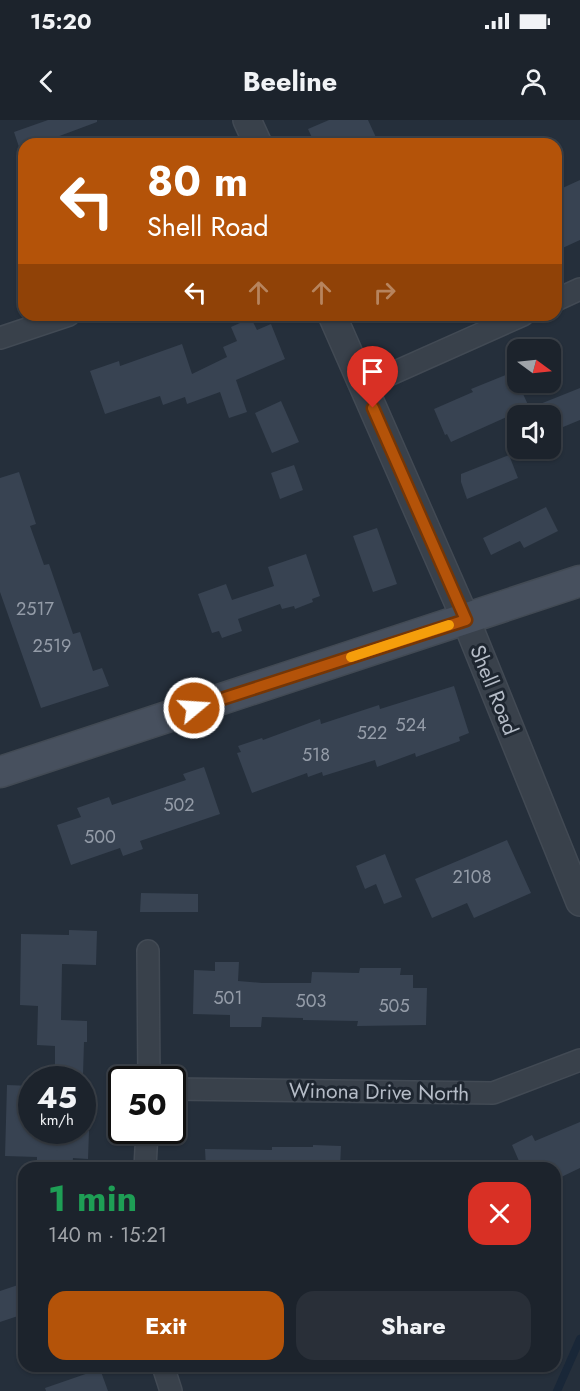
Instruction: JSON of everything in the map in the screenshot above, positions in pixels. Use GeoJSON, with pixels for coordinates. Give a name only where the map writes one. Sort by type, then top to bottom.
{"type":"FeatureCollection","features":[{"type":"Feature","properties":{"kind":"main road"},"geometry":{"type":"LineString","coordinates":[[0,772],[580,581]]}},
{"type":"Feature","properties":{"kind":"street"},"geometry":{"type":"LineString","coordinates":[[248,120],[256,138]]}},
{"type":"Feature","properties":{"kind":"street"},"geometry":{"type":"LineString","coordinates":[[562,297],[580,289]]}},
{"type":"Feature","properties":{"kind":"street"},"geometry":{"type":"LineString","coordinates":[[0,338],[51,321]]}},
{"type":"Feature","properties":{"kind":"street","name":"Shell Road"},"geometry":{"type":"LineString","coordinates":[[335,321],[466,620],[580,902]]}},
{"type":"Feature","properties":{"kind":"street"},"geometry":{"type":"LineString","coordinates":[[364,387],[510,321]]}},
{"type":"Feature","properties":{"kind":"street"},"geometry":{"type":"LineString","coordinates":[[148,951],[149,1066]]}},
{"type":"Feature","properties":{"kind":"street","name":"Winona Drive North"},"geometry":{"type":"LineString","coordinates":[[186,1089],[493,1093],[580,1060]]}},
{"type":"Feature","properties":{"kind":"street"},"geometry":{"type":"LineString","coordinates":[[146,1162],[147,1144]]}},
{"type":"Feature","properties":{"kind":"street"},"geometry":{"type":"LineString","coordinates":[[165,1372],[171,1391]]}},
{"type":"Feature","properties":{"kind":"building"},"geometry":{"type":"Polygon","coordinates":[[[48,120],[97,120],[97,122],[54,138],[18,138],[18,144],[14,132],[48,120]]]}},
{"type":"Feature","properties":{"kind":"building"},"geometry":{"type":"Polygon","coordinates":[[[329,120],[368,120],[376,138],[312,138],[308,129],[329,120]]]}},
{"type":"Feature","properties":{"kind":"building"},"geometry":{"type":"Polygon","coordinates":[[[580,180],[580,240],[562,248],[562,188],[580,180]]]}},
{"type":"Feature","properties":{"kind":"building"},"geometry":{"type":"Polygon","coordinates":[[[244,321],[252,321],[257,330],[271,324],[285,359],[236,380],[247,412],[229,418],[220,392],[187,404],[185,397],[163,405],[160,396],[105,414],[90,371],[119,361],[120,366],[182,344],[192,374],[227,357],[223,347],[237,341],[231,327],[244,321]]]}},
{"type":"Feature","properties":{"kind":"building"},"geometry":{"type":"Polygon","coordinates":[[[507,374],[507,393],[523,393],[528,405],[507,405],[507,417],[451,442],[447,434],[445,435],[434,409],[473,392],[471,389],[507,374]]]}},
{"type":"Feature","properties":{"kind":"building"},"geometry":{"type":"Polygon","coordinates":[[[580,388],[580,420],[561,428],[561,405],[540,404],[580,388]]]}},
{"type":"Feature","properties":{"kind":"building"},"geometry":{"type":"Polygon","coordinates":[[[281,401],[299,442],[272,453],[255,413],[281,401]]]}},
{"type":"Feature","properties":{"kind":"building"},"geometry":{"type":"Polygon","coordinates":[[[507,456],[518,478],[467,499],[461,482],[461,474],[507,456]]]}},
{"type":"Feature","properties":{"kind":"building"},"geometry":{"type":"Polygon","coordinates":[[[294,465],[303,490],[280,499],[271,473],[294,465]]]}},
{"type":"Feature","properties":{"kind":"building"},"geometry":{"type":"Polygon","coordinates":[[[19,472],[36,524],[30,526],[44,565],[49,564],[73,634],[80,632],[93,671],[102,668],[109,686],[41,708],[0,592],[0,478],[19,472]]]}},
{"type":"Feature","properties":{"kind":"building"},"geometry":{"type":"Polygon","coordinates":[[[546,507],[558,531],[524,548],[520,541],[491,555],[483,538],[546,507]]]}},
{"type":"Feature","properties":{"kind":"building"},"geometry":{"type":"Polygon","coordinates":[[[377,528],[397,584],[373,592],[353,536],[377,528]]]}},
{"type":"Feature","properties":{"kind":"building"},"geometry":{"type":"Polygon","coordinates":[[[306,554],[320,596],[312,599],[313,602],[295,609],[294,606],[282,609],[280,604],[238,619],[242,631],[222,638],[219,631],[212,633],[198,594],[226,584],[232,600],[274,586],[268,567],[306,554]]]}},
{"type":"Feature","properties":{"kind":"building"},"geometry":{"type":"Polygon","coordinates":[[[454,686],[469,733],[459,737],[460,741],[416,757],[415,753],[377,767],[375,760],[323,776],[322,772],[308,777],[307,773],[252,793],[237,753],[241,752],[238,746],[262,738],[263,740],[320,719],[321,724],[379,705],[380,709],[454,686]]]}},
{"type":"Feature","properties":{"kind":"building"},"geometry":{"type":"Polygon","coordinates":[[[204,767],[220,814],[140,841],[143,849],[123,856],[120,848],[71,865],[57,825],[81,817],[77,808],[109,797],[112,805],[186,780],[183,774],[204,767]]]}},
{"type":"Feature","properties":{"kind":"building"},"geometry":{"type":"Polygon","coordinates":[[[507,840],[531,893],[474,918],[467,903],[432,918],[415,879],[507,840]]]}},
{"type":"Feature","properties":{"kind":"building"},"geometry":{"type":"Polygon","coordinates":[[[385,854],[402,897],[384,904],[376,884],[365,889],[356,866],[385,854]]]}},
{"type":"Feature","properties":{"kind":"building"},"geometry":{"type":"Polygon","coordinates":[[[141,893],[198,894],[198,912],[140,912],[141,893]]]}},
{"type":"Feature","properties":{"kind":"building"},"geometry":{"type":"Polygon","coordinates":[[[69,930],[97,931],[96,965],[62,964],[61,1020],[87,1021],[83,1066],[55,1066],[55,1046],[37,1045],[38,1006],[20,1005],[21,934],[69,935],[69,930]]]}},
{"type":"Feature","properties":{"kind":"building"},"geometry":{"type":"Polygon","coordinates":[[[215,962],[239,962],[238,981],[262,983],[311,983],[312,972],[359,973],[360,968],[401,968],[400,975],[413,975],[413,988],[427,988],[426,1025],[357,1026],[358,1021],[262,1017],[261,1027],[230,1027],[230,1015],[193,1014],[194,970],[215,971],[215,962]]]}},
{"type":"Feature","properties":{"kind":"building"},"geometry":{"type":"Polygon","coordinates":[[[7,1085],[18,1085],[18,1144],[89,1144],[88,1159],[73,1158],[73,1162],[37,1162],[37,1157],[5,1156],[7,1085]]]}},
{"type":"Feature","properties":{"kind":"building"},"geometry":{"type":"Polygon","coordinates":[[[580,1122],[580,1168],[561,1177],[561,1162],[519,1162],[512,1145],[532,1135],[535,1141],[580,1122]]]}},
{"type":"Feature","properties":{"kind":"building"},"geometry":{"type":"Polygon","coordinates":[[[313,1145],[341,1146],[340,1162],[206,1162],[205,1149],[272,1150],[272,1147],[313,1147],[313,1145]]]}},
{"type":"Feature","properties":{"kind":"building"},"geometry":{"type":"Polygon","coordinates":[[[18,1285],[18,1316],[0,1322],[0,1291],[18,1285]]]}},
{"type":"Feature","properties":{"kind":"building"},"geometry":{"type":"Polygon","coordinates":[[[91,1372],[101,1372],[108,1391],[46,1391],[45,1388],[91,1372]]]}},
{"type":"Feature","properties":{"kind":"waterway"},"geometry":{"type":"LineString","coordinates":[[557,1391],[580,1339]]}},
{"type":"Feature","properties":{"kind":"slow traffic"},"geometry":{"type":"LineString","coordinates":[[351,657],[449,625]]}},
{"type":"Feature","properties":{"kind":"route"},"geometry":{"type":"LineString","coordinates":[[194,708],[466,620],[373,408]]}}]}
